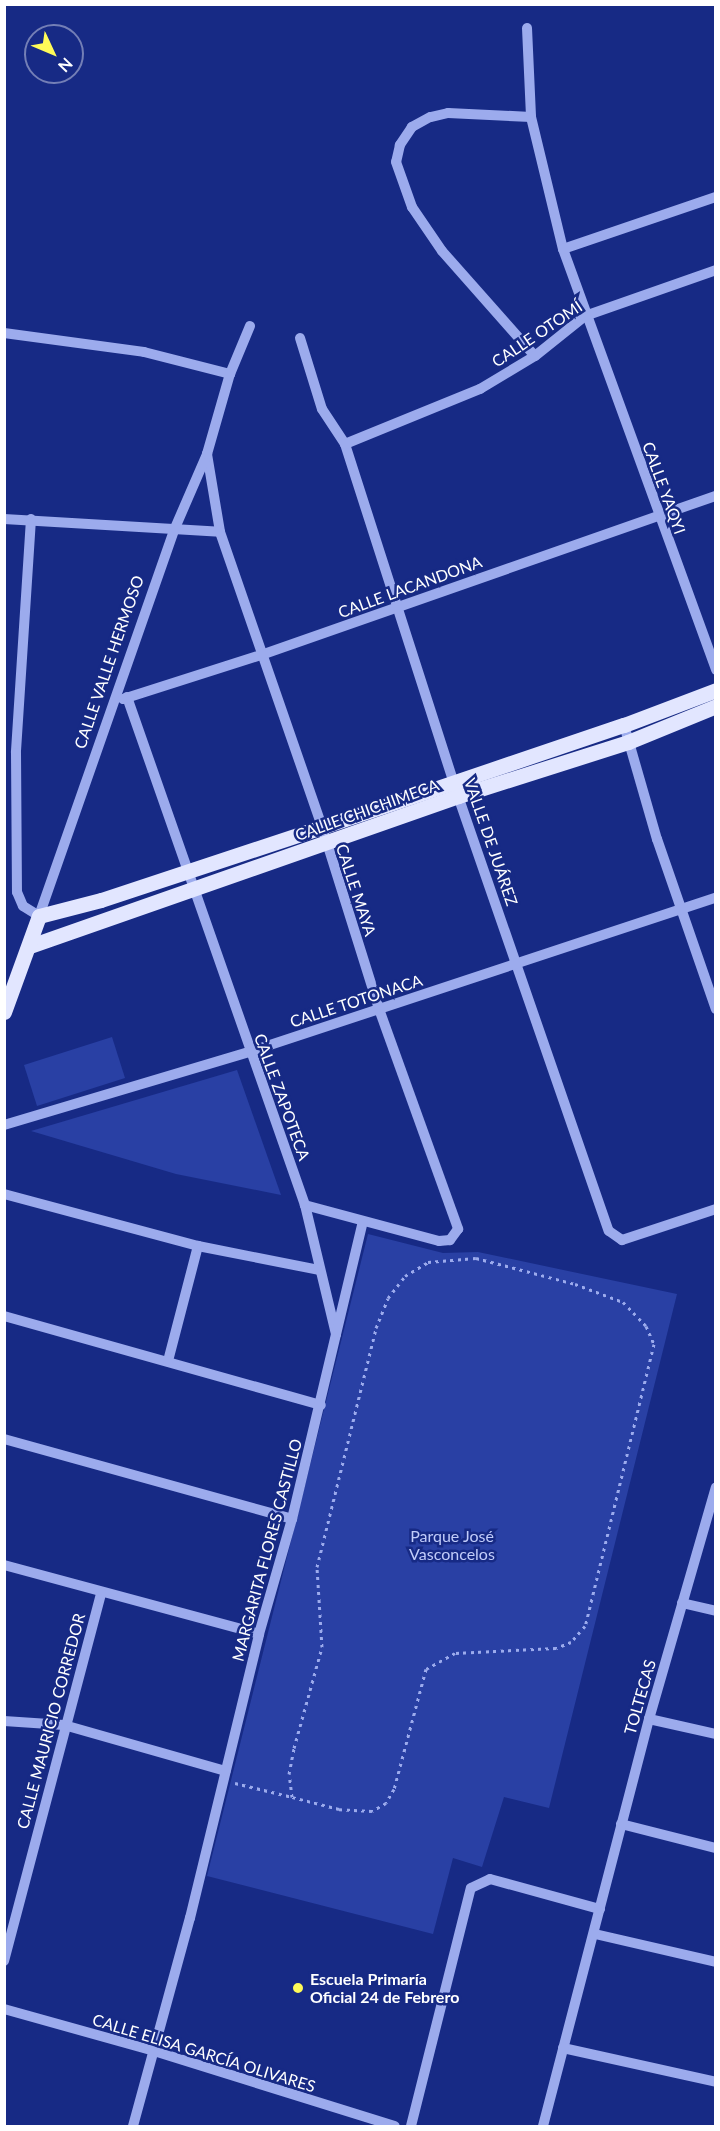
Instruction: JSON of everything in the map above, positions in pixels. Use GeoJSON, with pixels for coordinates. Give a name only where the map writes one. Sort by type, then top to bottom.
{"type":"FeatureCollection","features":[{"type":"Feature","properties":{"kind":"main road","name":"CALLE CHICHIMECA"},"geometry":{"type":"LineString","coordinates":[[30,946],[196,890],[454,781],[624,725],[716,690]]}},
{"type":"Feature","properties":{"kind":"main road","name":"CALLE CHICHIMECA"},"geometry":{"type":"LineString","coordinates":[[39,916],[101,900],[190,869],[324,835],[458,796],[628,742],[716,706]]}},
{"type":"Feature","properties":{"kind":"main road","name":"CALLE VALLE HERMOSO"},"geometry":{"type":"LineString","coordinates":[[4,1012],[30,946],[39,916]]}},
{"type":"Feature","properties":{"kind":"street","name":"CALLE YAQYI"},"geometry":{"type":"LineString","coordinates":[[527,28],[531,117],[563,249],[585,316],[716,670]]}},
{"type":"Feature","properties":{"kind":"street"},"geometry":{"type":"LineString","coordinates":[[531,117],[448,113],[430,117],[412,127],[400,145],[396,162],[412,207],[442,251],[535,356]]}},
{"type":"Feature","properties":{"kind":"street"},"geometry":{"type":"LineString","coordinates":[[563,249],[716,197]]}},
{"type":"Feature","properties":{"kind":"street","name":"CALLE OTOMÍ"},"geometry":{"type":"LineString","coordinates":[[345,444],[480,388],[535,356],[585,316],[716,270]]}},
{"type":"Feature","properties":{"kind":"street","name":"CALLE VALLE HERMOSO"},"geometry":{"type":"LineString","coordinates":[[39,916],[175,528],[207,454],[230,374],[250,326]]}},
{"type":"Feature","properties":{"kind":"street"},"geometry":{"type":"LineString","coordinates":[[4,333],[144,352],[230,374]]}},
{"type":"Feature","properties":{"kind":"street","name":"VALLE DE JUÁREZ"},"geometry":{"type":"LineString","coordinates":[[300,338],[322,409],[345,444],[458,796],[518,963],[604,1221],[611,1235],[622,1240],[716,1209]]}},
{"type":"Feature","properties":{"kind":"street","name":"CALLE MAYA"},"geometry":{"type":"LineString","coordinates":[[207,454],[220,532],[264,654],[379,1009],[458,1229],[450,1240],[440,1241],[363,1221]]}},
{"type":"Feature","properties":{"kind":"street","name":"CALLE LACANDONA"},"geometry":{"type":"LineString","coordinates":[[113,703],[264,654],[658,514],[716,496]]}},
{"type":"Feature","properties":{"kind":"street"},"geometry":{"type":"LineString","coordinates":[[4,519],[220,532]]}},
{"type":"Feature","properties":{"kind":"street"},"geometry":{"type":"LineString","coordinates":[[31,519],[10,753],[17,892],[23,906],[39,916]]}},
{"type":"Feature","properties":{"kind":"street","name":"CALLE ZAPOTECA"},"geometry":{"type":"LineString","coordinates":[[128,697],[190,869],[249,1052],[305,1205],[337,1337]]}},
{"type":"Feature","properties":{"kind":"street"},"geometry":{"type":"LineString","coordinates":[[624,725],[716,1009]]}},
{"type":"Feature","properties":{"kind":"street","name":"CALLE TOTONACA"},"geometry":{"type":"LineString","coordinates":[[4,1125],[249,1052],[716,898]]}},
{"type":"Feature","properties":{"kind":"street"},"geometry":{"type":"LineString","coordinates":[[4,1194],[198,1245],[319,1270]]}},
{"type":"Feature","properties":{"kind":"street"},"geometry":{"type":"LineString","coordinates":[[305,1205],[363,1221]]}},
{"type":"Feature","properties":{"kind":"street","name":"MARGARITA FLORES CASTILLO"},"geometry":{"type":"LineString","coordinates":[[133,2127],[225,1776],[259,1634],[292,1520],[363,1221]]}},
{"type":"Feature","properties":{"kind":"street"},"geometry":{"type":"LineString","coordinates":[[168,1360],[198,1245]]}},
{"type":"Feature","properties":{"kind":"street"},"geometry":{"type":"LineString","coordinates":[[4,1316],[168,1360],[321,1405]]}},
{"type":"Feature","properties":{"kind":"street"},"geometry":{"type":"LineString","coordinates":[[4,1439],[292,1520]]}},
{"type":"Feature","properties":{"kind":"street","name":"TOLTECAS"},"geometry":{"type":"LineString","coordinates":[[543,2127],[649,1719],[715,1492]]}},
{"type":"Feature","properties":{"kind":"street"},"geometry":{"type":"LineString","coordinates":[[4,1565],[259,1634]]}},
{"type":"Feature","properties":{"kind":"street","name":"CALLE MAURICIO CORREDOR"},"geometry":{"type":"LineString","coordinates":[[4,1960],[64,1725],[101,1593]]}},
{"type":"Feature","properties":{"kind":"street"},"geometry":{"type":"LineString","coordinates":[[682,1603],[716,1611]]}},
{"type":"Feature","properties":{"kind":"street"},"geometry":{"type":"LineString","coordinates":[[649,1719],[716,1734]]}},
{"type":"Feature","properties":{"kind":"street"},"geometry":{"type":"LineString","coordinates":[[4,1721],[64,1725],[225,1776]]}},
{"type":"Feature","properties":{"kind":"street"},"geometry":{"type":"LineString","coordinates":[[621,1824],[716,1848]]}},
{"type":"Feature","properties":{"kind":"street"},"geometry":{"type":"LineString","coordinates":[[411,2127],[471,1888],[490,1880],[599,1913]]}},
{"type":"Feature","properties":{"kind":"street"},"geometry":{"type":"LineString","coordinates":[[595,1934],[716,1962]]}},
{"type":"Feature","properties":{"kind":"street","name":"CALLE ELISA GARCÍA OLIVARES"},"geometry":{"type":"LineString","coordinates":[[4,2009],[154,2051],[370,2124],[395,2127]]}},
{"type":"Feature","properties":{"kind":"street"},"geometry":{"type":"LineString","coordinates":[[563,2048],[716,2082]]}},
{"type":"Feature","properties":{"kind":"path"},"geometry":{"type":"LineString","coordinates":[[225,1776],[291,1797],[339,1809],[372,1812],[386,1803],[393,1789],[426,1669],[455,1653],[556,1648],[571,1642],[585,1626],[654,1344],[646,1326],[623,1302],[574,1284],[476,1258],[428,1262],[405,1276],[387,1299],[376,1328],[317,1567],[322,1647],[294,1748],[289,1774],[291,1797]]}},
{"type":"Feature","properties":{"kind":"green space"},"geometry":{"type":"Polygon","coordinates":[[[112,1037],[125,1078],[37,1106],[24,1065],[112,1037]]]}},
{"type":"Feature","properties":{"kind":"green space"},"geometry":{"type":"Polygon","coordinates":[[[237,1070],[281,1195],[176,1174],[31,1131],[237,1070]]]}},
{"type":"Feature","properties":{"kind":"green space","name":"Parque José Vasconcelos"},"geometry":{"type":"Polygon","coordinates":[[[368,1234],[443,1253],[478,1252],[677,1294],[549,1808],[504,1797],[482,1867],[453,1858],[433,1934],[207,1876],[368,1234]]]}},
{"type":"Feature","properties":{"kind":"place","name":"Escuela Primaría Oficial 24 de Febrero"},"geometry":{"type":"Point","coordinates":[298,1988]}}]}
